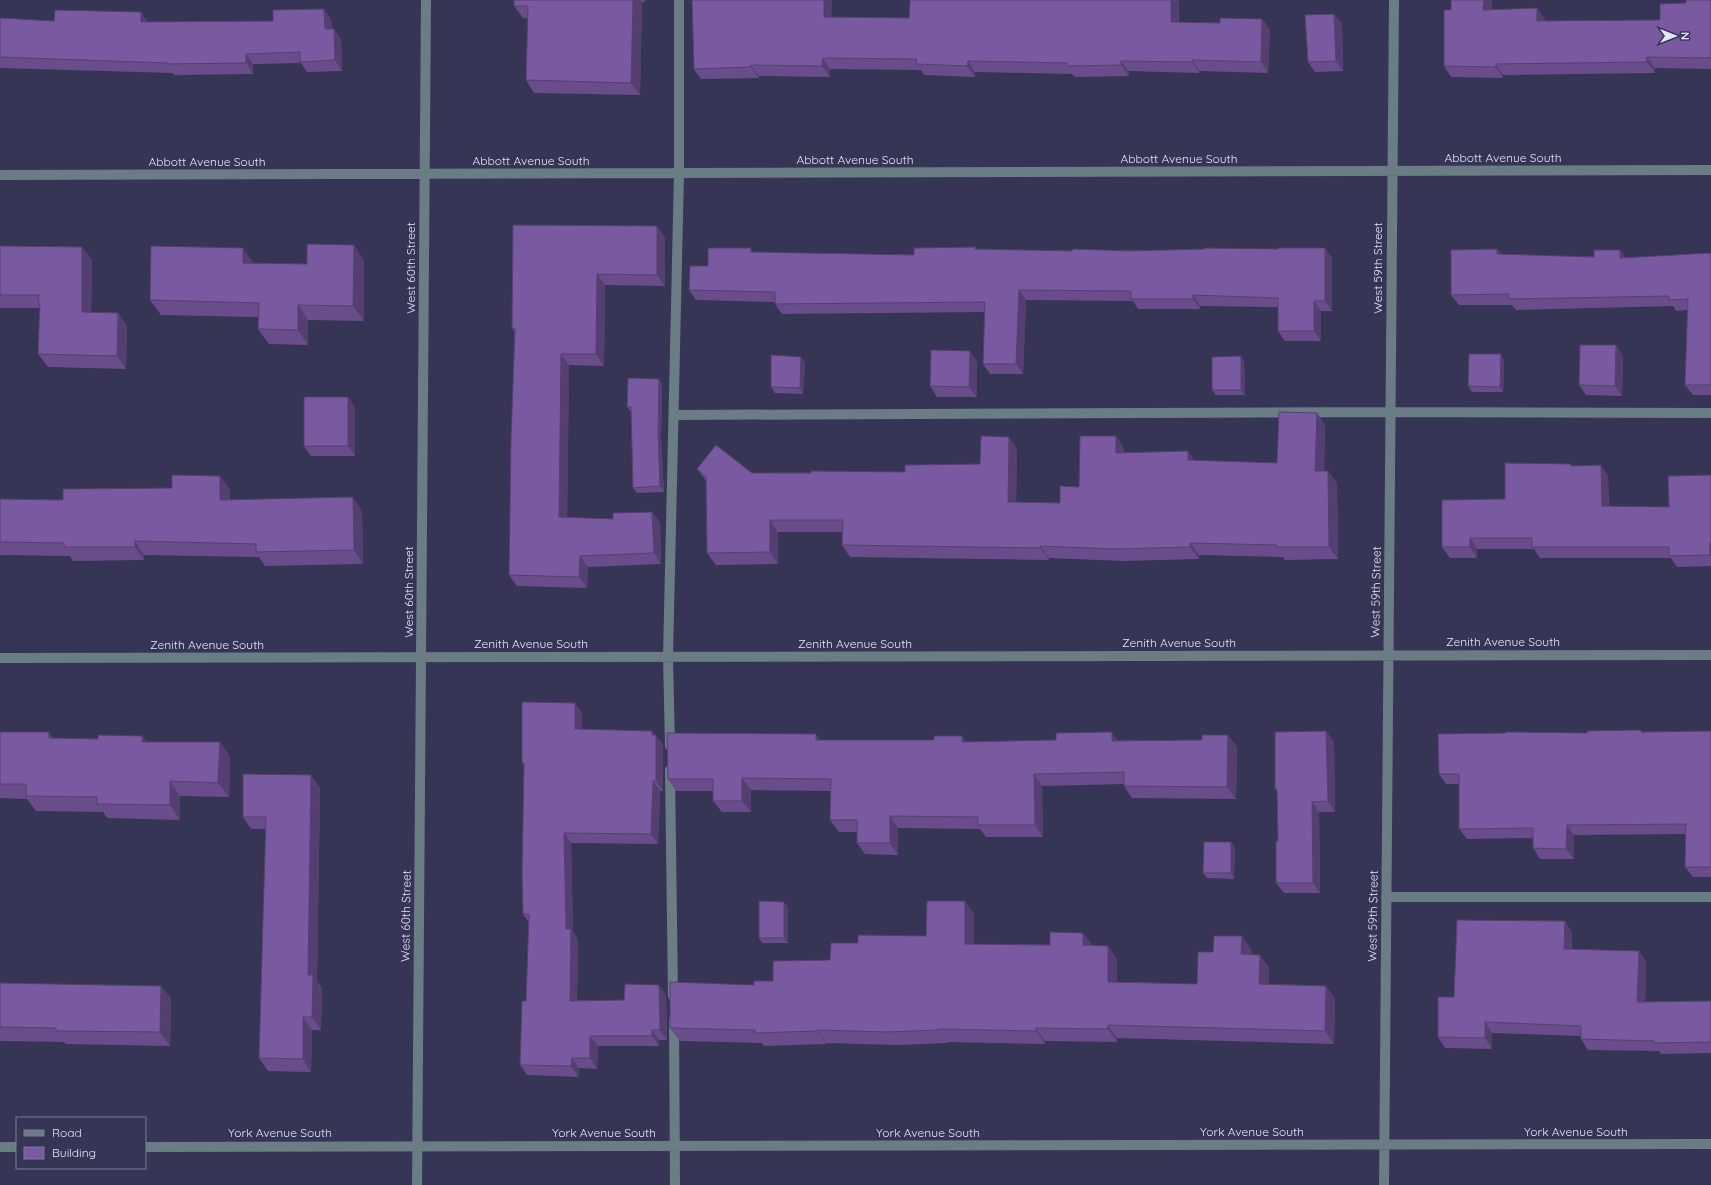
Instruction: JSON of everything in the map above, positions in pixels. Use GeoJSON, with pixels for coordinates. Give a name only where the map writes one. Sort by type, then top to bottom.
{"type":"FeatureCollection","features":[{"type":"Feature","properties":{"kind":"street","name":"West 60th Street"},"geometry":{"type":"LineString","coordinates":[[417,1185],[426,0]]}},
{"type":"Feature","properties":{"kind":"street"},"geometry":{"type":"LineString","coordinates":[[675,1185],[668,657],[679,173],[679,0]]}},
{"type":"Feature","properties":{"kind":"street","name":"West 59th Street"},"geometry":{"type":"LineString","coordinates":[[1384,1185],[1394,0]]}},
{"type":"Feature","properties":{"kind":"street","name":"Abbott Avenue South"},"geometry":{"type":"LineString","coordinates":[[0,175],[1711,170]]}},
{"type":"Feature","properties":{"kind":"street"},"geometry":{"type":"LineString","coordinates":[[674,415],[1390,412],[1711,413]]}},
{"type":"Feature","properties":{"kind":"street","name":"Zenith Avenue South"},"geometry":{"type":"LineString","coordinates":[[0,658],[1711,655]]}},
{"type":"Feature","properties":{"kind":"street"},"geometry":{"type":"LineString","coordinates":[[1386,897],[1711,897]]}},
{"type":"Feature","properties":{"kind":"street","name":"York Avenue South"},"geometry":{"type":"LineString","coordinates":[[146,1147],[1711,1144]]}},
{"type":"Feature","properties":{"kind":"street"},"geometry":{"type":"LineString","coordinates":[[0,1147],[16,1147]]}},
{"type":"Feature","properties":{"kind":"building"},"geometry":{"type":"Polygon","coordinates":[[[514,0],[633,0],[631,83],[526,80],[528,6],[514,6],[514,0]]]}},
{"type":"Feature","properties":{"kind":"building"},"geometry":{"type":"Polygon","coordinates":[[[692,0],[824,0],[824,17],[909,18],[910,0],[1171,0],[1171,22],[1220,23],[1220,18],[1262,19],[1261,62],[1192,60],[1192,62],[1121,61],[1121,65],[1067,66],[1067,63],[968,61],[967,66],[916,64],[917,59],[823,58],[822,66],[751,65],[751,67],[694,69],[692,0]]]}},
{"type":"Feature","properties":{"kind":"building"},"geometry":{"type":"Polygon","coordinates":[[[1451,0],[1484,0],[1483,10],[1537,8],[1537,21],[1660,20],[1660,4],[1686,3],[1686,0],[1711,0],[1711,58],[1647,57],[1647,62],[1496,64],[1496,67],[1444,66],[1444,10],[1451,10],[1451,0]]]}},
{"type":"Feature","properties":{"kind":"building"},"geometry":{"type":"Polygon","coordinates":[[[324,9],[325,29],[334,29],[335,60],[300,62],[300,52],[246,54],[246,63],[167,64],[0,57],[0,18],[54,21],[55,10],[141,12],[141,22],[273,21],[273,10],[324,9]]]}},
{"type":"Feature","properties":{"kind":"building"},"geometry":{"type":"Polygon","coordinates":[[[1334,14],[1336,61],[1308,62],[1305,15],[1334,14]]]}},
{"type":"Feature","properties":{"kind":"building"},"geometry":{"type":"Polygon","coordinates":[[[513,225],[657,226],[657,275],[597,274],[596,354],[561,354],[559,517],[613,519],[613,513],[652,512],[654,553],[580,556],[579,577],[509,575],[511,439],[515,328],[512,328],[513,225]]]}},
{"type":"Feature","properties":{"kind":"building"},"geometry":{"type":"Polygon","coordinates":[[[307,244],[354,245],[353,306],[298,305],[298,330],[258,329],[259,303],[150,300],[151,246],[243,248],[243,263],[307,264],[307,244]]]}},
{"type":"Feature","properties":{"kind":"building"},"geometry":{"type":"Polygon","coordinates":[[[0,246],[82,247],[82,312],[118,313],[117,356],[38,354],[39,295],[0,295],[0,246]]]}},
{"type":"Feature","properties":{"kind":"building"},"geometry":{"type":"Polygon","coordinates":[[[975,247],[975,249],[1072,251],[1073,249],[1129,251],[1205,248],[1325,248],[1325,301],[1314,301],[1314,331],[1278,331],[1278,298],[1193,295],[1193,299],[1131,299],[1131,291],[1019,290],[1016,364],[983,364],[985,302],[775,304],[775,292],[689,290],[690,266],[708,266],[708,248],[751,248],[751,252],[914,255],[914,248],[975,247]]]}},
{"type":"Feature","properties":{"kind":"building"},"geometry":{"type":"Polygon","coordinates":[[[1497,249],[1497,254],[1594,257],[1594,250],[1620,250],[1620,258],[1711,253],[1711,385],[1685,385],[1688,299],[1669,300],[1669,296],[1509,299],[1509,294],[1451,295],[1451,250],[1497,249]]]}},
{"type":"Feature","properties":{"kind":"building"},"geometry":{"type":"Polygon","coordinates":[[[1580,345],[1616,345],[1615,386],[1579,385],[1580,345]]]}},
{"type":"Feature","properties":{"kind":"building"},"geometry":{"type":"Polygon","coordinates":[[[931,350],[970,351],[969,387],[930,386],[931,350]]]}},
{"type":"Feature","properties":{"kind":"building"},"geometry":{"type":"Polygon","coordinates":[[[1469,354],[1501,354],[1500,387],[1468,386],[1469,354]]]}},
{"type":"Feature","properties":{"kind":"building"},"geometry":{"type":"Polygon","coordinates":[[[771,355],[801,357],[800,388],[771,387],[771,355]]]}},
{"type":"Feature","properties":{"kind":"building"},"geometry":{"type":"Polygon","coordinates":[[[1241,356],[1241,390],[1212,390],[1212,357],[1241,356]]]}},
{"type":"Feature","properties":{"kind":"building"},"geometry":{"type":"Polygon","coordinates":[[[628,378],[659,379],[658,433],[660,486],[633,488],[631,407],[627,407],[628,378]]]}},
{"type":"Feature","properties":{"kind":"building"},"geometry":{"type":"Polygon","coordinates":[[[304,397],[348,397],[348,446],[304,446],[304,397]]]}},
{"type":"Feature","properties":{"kind":"building"},"geometry":{"type":"Polygon","coordinates":[[[1279,412],[1317,413],[1315,471],[1328,471],[1329,547],[1277,547],[1277,545],[1190,543],[1190,547],[1116,549],[1040,546],[1040,548],[842,545],[843,520],[770,520],[770,552],[707,553],[706,477],[697,469],[716,445],[752,473],[811,473],[811,471],[905,472],[905,465],[980,464],[981,436],[1009,437],[1008,502],[1060,503],[1060,486],[1079,487],[1080,436],[1116,436],[1116,453],[1188,451],[1188,460],[1277,463],[1279,412]]]}},
{"type":"Feature","properties":{"kind":"building"},"geometry":{"type":"Polygon","coordinates":[[[1505,463],[1571,464],[1571,466],[1601,465],[1602,506],[1669,507],[1668,476],[1711,475],[1710,555],[1669,556],[1669,547],[1532,547],[1532,538],[1470,538],[1470,547],[1442,547],[1442,500],[1505,499],[1505,463]]]}},
{"type":"Feature","properties":{"kind":"building"},"geometry":{"type":"Polygon","coordinates":[[[172,475],[220,476],[220,500],[353,497],[354,550],[256,552],[256,544],[135,541],[135,547],[64,547],[64,543],[0,542],[0,499],[63,500],[63,489],[172,488],[172,475]]]}},
{"type":"Feature","properties":{"kind":"building"},"geometry":{"type":"Polygon","coordinates":[[[522,702],[575,703],[575,729],[652,731],[652,735],[656,735],[656,781],[653,781],[651,834],[564,833],[566,929],[571,929],[570,1001],[624,1000],[625,984],[659,985],[660,1030],[652,1030],[652,1036],[590,1036],[590,1058],[572,1058],[571,1066],[520,1065],[522,1001],[526,1001],[529,914],[523,914],[522,872],[524,763],[522,763],[522,702]]]}},
{"type":"Feature","properties":{"kind":"building"},"geometry":{"type":"Polygon","coordinates":[[[1641,730],[1641,732],[1711,731],[1711,867],[1685,867],[1686,824],[1567,825],[1566,849],[1533,848],[1533,828],[1459,829],[1459,774],[1439,774],[1438,734],[1506,732],[1587,733],[1587,731],[1641,730]]]}},
{"type":"Feature","properties":{"kind":"building"},"geometry":{"type":"Polygon","coordinates":[[[1326,731],[1328,801],[1312,802],[1313,883],[1276,883],[1276,841],[1278,841],[1277,789],[1275,789],[1275,732],[1326,731]]]}},
{"type":"Feature","properties":{"kind":"building"},"geometry":{"type":"Polygon","coordinates":[[[0,732],[49,732],[49,738],[98,739],[98,735],[142,736],[142,742],[220,742],[218,783],[170,781],[170,805],[97,804],[97,797],[26,796],[26,784],[0,784],[0,732]]]}},
{"type":"Feature","properties":{"kind":"building"},"geometry":{"type":"Polygon","coordinates":[[[1112,732],[1112,741],[1202,740],[1202,735],[1228,735],[1227,787],[1124,786],[1124,772],[1034,774],[1035,825],[978,825],[978,817],[890,816],[890,843],[857,843],[857,820],[830,820],[831,779],[742,778],[742,801],[713,801],[713,779],[668,779],[667,733],[816,734],[816,740],[934,740],[934,736],[962,736],[962,742],[1056,740],[1056,733],[1112,732]]]}},
{"type":"Feature","properties":{"kind":"building"},"geometry":{"type":"Polygon","coordinates":[[[243,774],[311,775],[308,975],[313,975],[312,1017],[303,1017],[303,1059],[259,1058],[266,817],[243,817],[243,774]]]}},
{"type":"Feature","properties":{"kind":"building"},"geometry":{"type":"Polygon","coordinates":[[[1204,842],[1231,842],[1231,873],[1203,873],[1204,842]]]}},
{"type":"Feature","properties":{"kind":"building"},"geometry":{"type":"Polygon","coordinates":[[[759,901],[784,902],[784,938],[759,938],[759,901]]]}},
{"type":"Feature","properties":{"kind":"building"},"geometry":{"type":"Polygon","coordinates":[[[927,901],[965,901],[965,944],[1050,945],[1050,932],[1083,933],[1083,945],[1108,946],[1108,982],[1197,984],[1198,952],[1213,952],[1214,936],[1242,936],[1241,954],[1260,955],[1259,984],[1326,986],[1325,1031],[1108,1025],[1108,1029],[1036,1028],[1036,1031],[938,1029],[887,1032],[817,1030],[755,1033],[755,1030],[670,1028],[670,982],[754,985],[754,981],[773,981],[773,961],[830,960],[831,943],[858,943],[858,935],[926,936],[927,901]]]}},
{"type":"Feature","properties":{"kind":"building"},"geometry":{"type":"Polygon","coordinates":[[[1457,920],[1565,921],[1564,949],[1639,951],[1637,1002],[1711,1001],[1711,1042],[1654,1043],[1654,1041],[1581,1039],[1581,1026],[1485,1022],[1485,1038],[1438,1037],[1438,997],[1454,997],[1457,920]]]}},
{"type":"Feature","properties":{"kind":"building"},"geometry":{"type":"Polygon","coordinates":[[[0,983],[161,986],[160,1032],[56,1031],[56,1028],[0,1027],[0,983]]]}}]}
